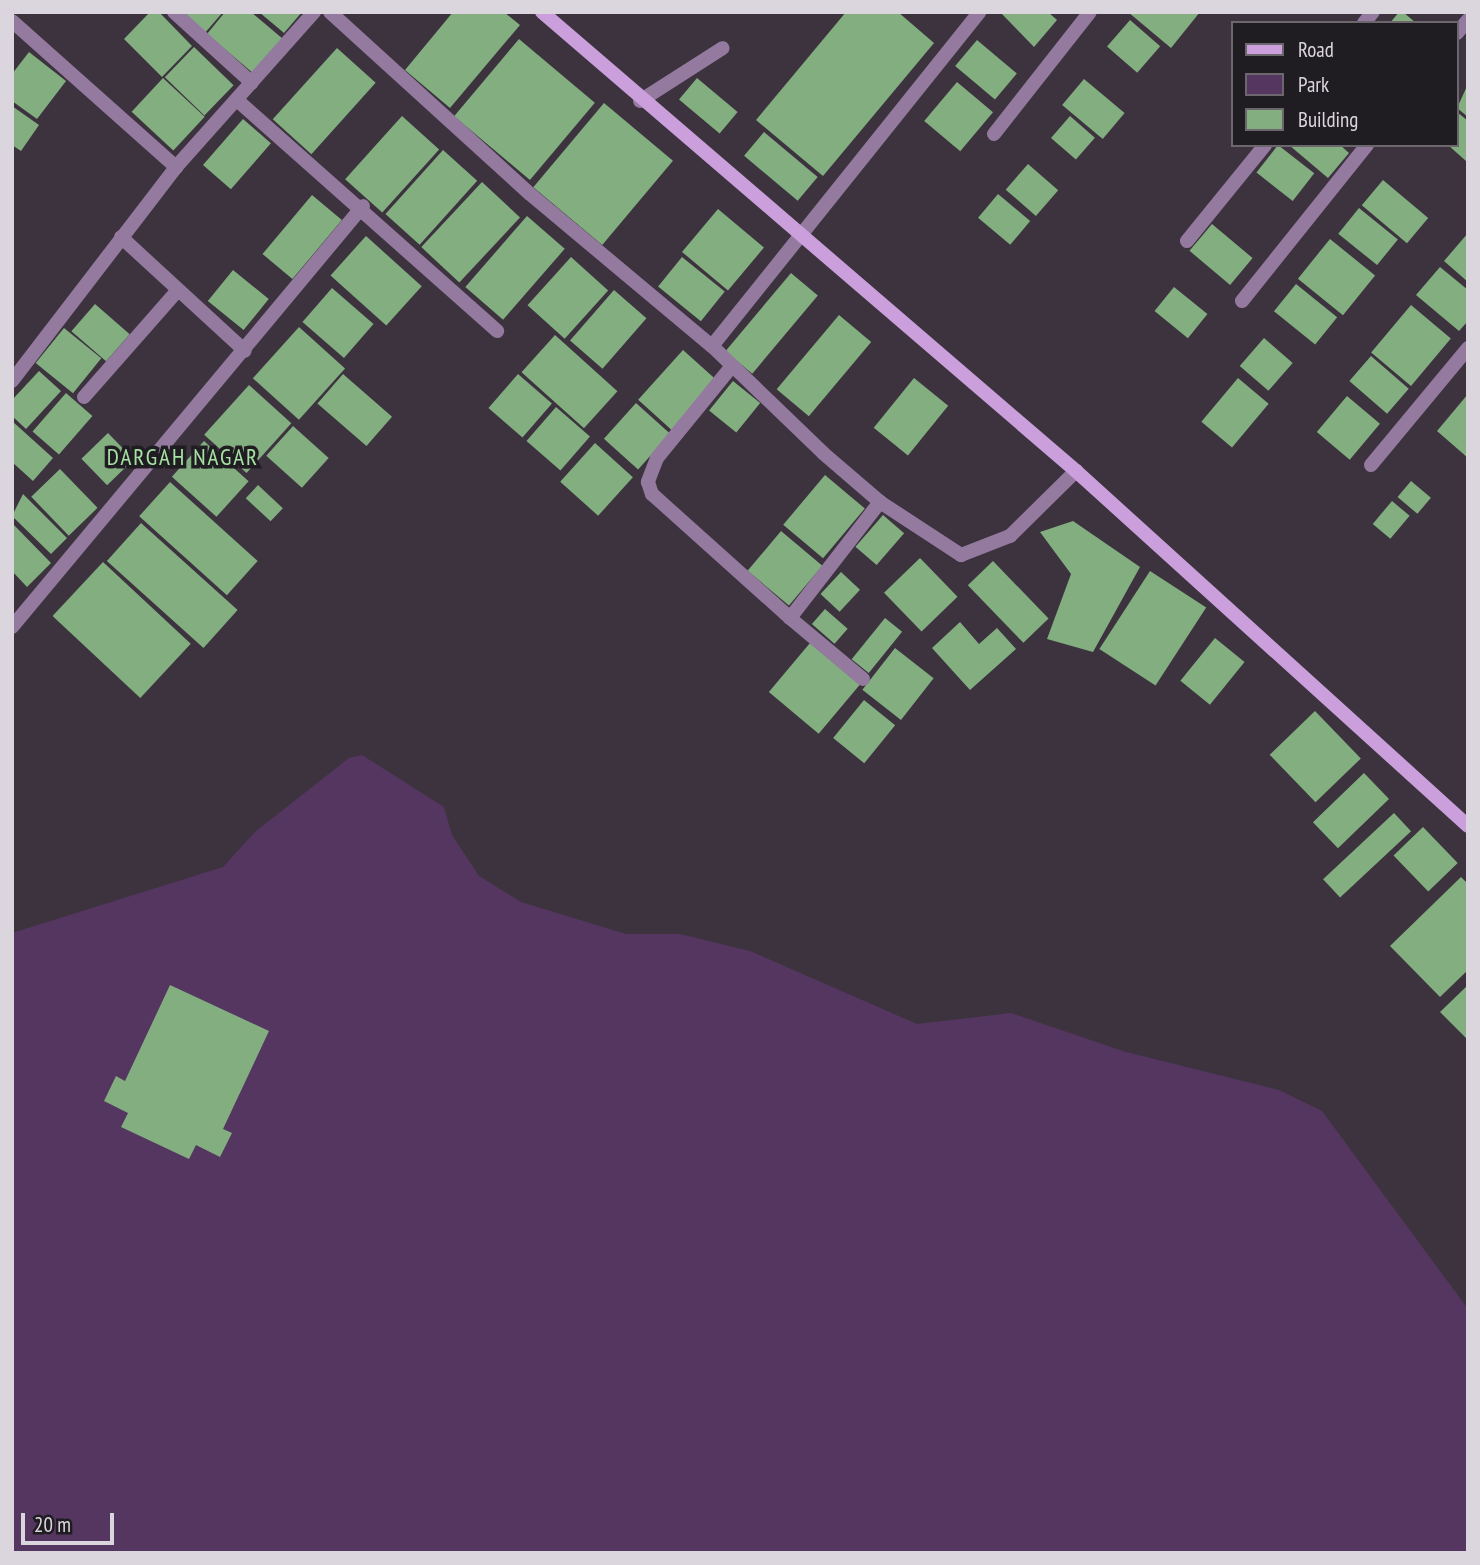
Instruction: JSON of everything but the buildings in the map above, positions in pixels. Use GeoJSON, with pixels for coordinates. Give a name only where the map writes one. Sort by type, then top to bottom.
{"type":"FeatureCollection","features":[{"type":"Feature","properties":{"kind":"street"},"geometry":{"type":"LineString","coordinates":[[174,12],[252,83]]}},
{"type":"Feature","properties":{"kind":"street"},"geometry":{"type":"LineString","coordinates":[[12,381],[176,167],[314,12]]}},
{"type":"Feature","properties":{"kind":"street"},"geometry":{"type":"LineString","coordinates":[[330,12],[530,194],[712,346],[880,502],[961,555],[1010,536],[1076,471]]}},
{"type":"Feature","properties":{"kind":"street"},"geometry":{"type":"LineString","coordinates":[[542,12],[798,238],[1076,471],[1468,826]]}},
{"type":"Feature","properties":{"kind":"street"},"geometry":{"type":"LineString","coordinates":[[712,346],[980,12]]}},
{"type":"Feature","properties":{"kind":"street"},"geometry":{"type":"LineString","coordinates":[[994,134],[1090,12]]}},
{"type":"Feature","properties":{"kind":"street"},"geometry":{"type":"LineString","coordinates":[[12,21],[176,167]]}},
{"type":"Feature","properties":{"kind":"street"},"geometry":{"type":"LineString","coordinates":[[640,101],[723,48]]}},
{"type":"Feature","properties":{"kind":"street"},"geometry":{"type":"LineString","coordinates":[[237,100],[363,206],[497,331]]}},
{"type":"Feature","properties":{"kind":"street"},"geometry":{"type":"LineString","coordinates":[[1187,241],[1263,147]]}},
{"type":"Feature","properties":{"kind":"street"},"geometry":{"type":"LineString","coordinates":[[1242,301],[1365,147]]}},
{"type":"Feature","properties":{"kind":"street"},"geometry":{"type":"LineString","coordinates":[[12,627],[245,351],[363,206]]}},
{"type":"Feature","properties":{"kind":"street"},"geometry":{"type":"LineString","coordinates":[[121,237],[245,351]]}},
{"type":"Feature","properties":{"kind":"street"},"geometry":{"type":"LineString","coordinates":[[84,397],[178,290]]}},
{"type":"Feature","properties":{"kind":"street"},"geometry":{"type":"LineString","coordinates":[[1371,465],[1468,348]]}},
{"type":"Feature","properties":{"kind":"street"},"geometry":{"type":"LineString","coordinates":[[732,366],[657,458],[648,482],[652,494],[790,618],[863,679]]}},
{"type":"Feature","properties":{"kind":"street"},"geometry":{"type":"LineString","coordinates":[[790,618],[880,502]]}},
{"type":"Feature","properties":{"kind":"green space"},"geometry":{"type":"Polygon","coordinates":[[[362,755],[444,807],[452,835],[479,876],[521,902],[626,934],[680,934],[750,951],[917,1024],[1011,1013],[1126,1052],[1279,1090],[1322,1111],[1468,1309],[1468,1553],[12,1553],[12,933],[223,867],[255,832],[349,758],[362,755]]]}},
{"type":"Feature","properties":{"kind":"district","name":"DARGAH NAGAR"},"geometry":{"type":"Point","coordinates":[183,457]}}]}
